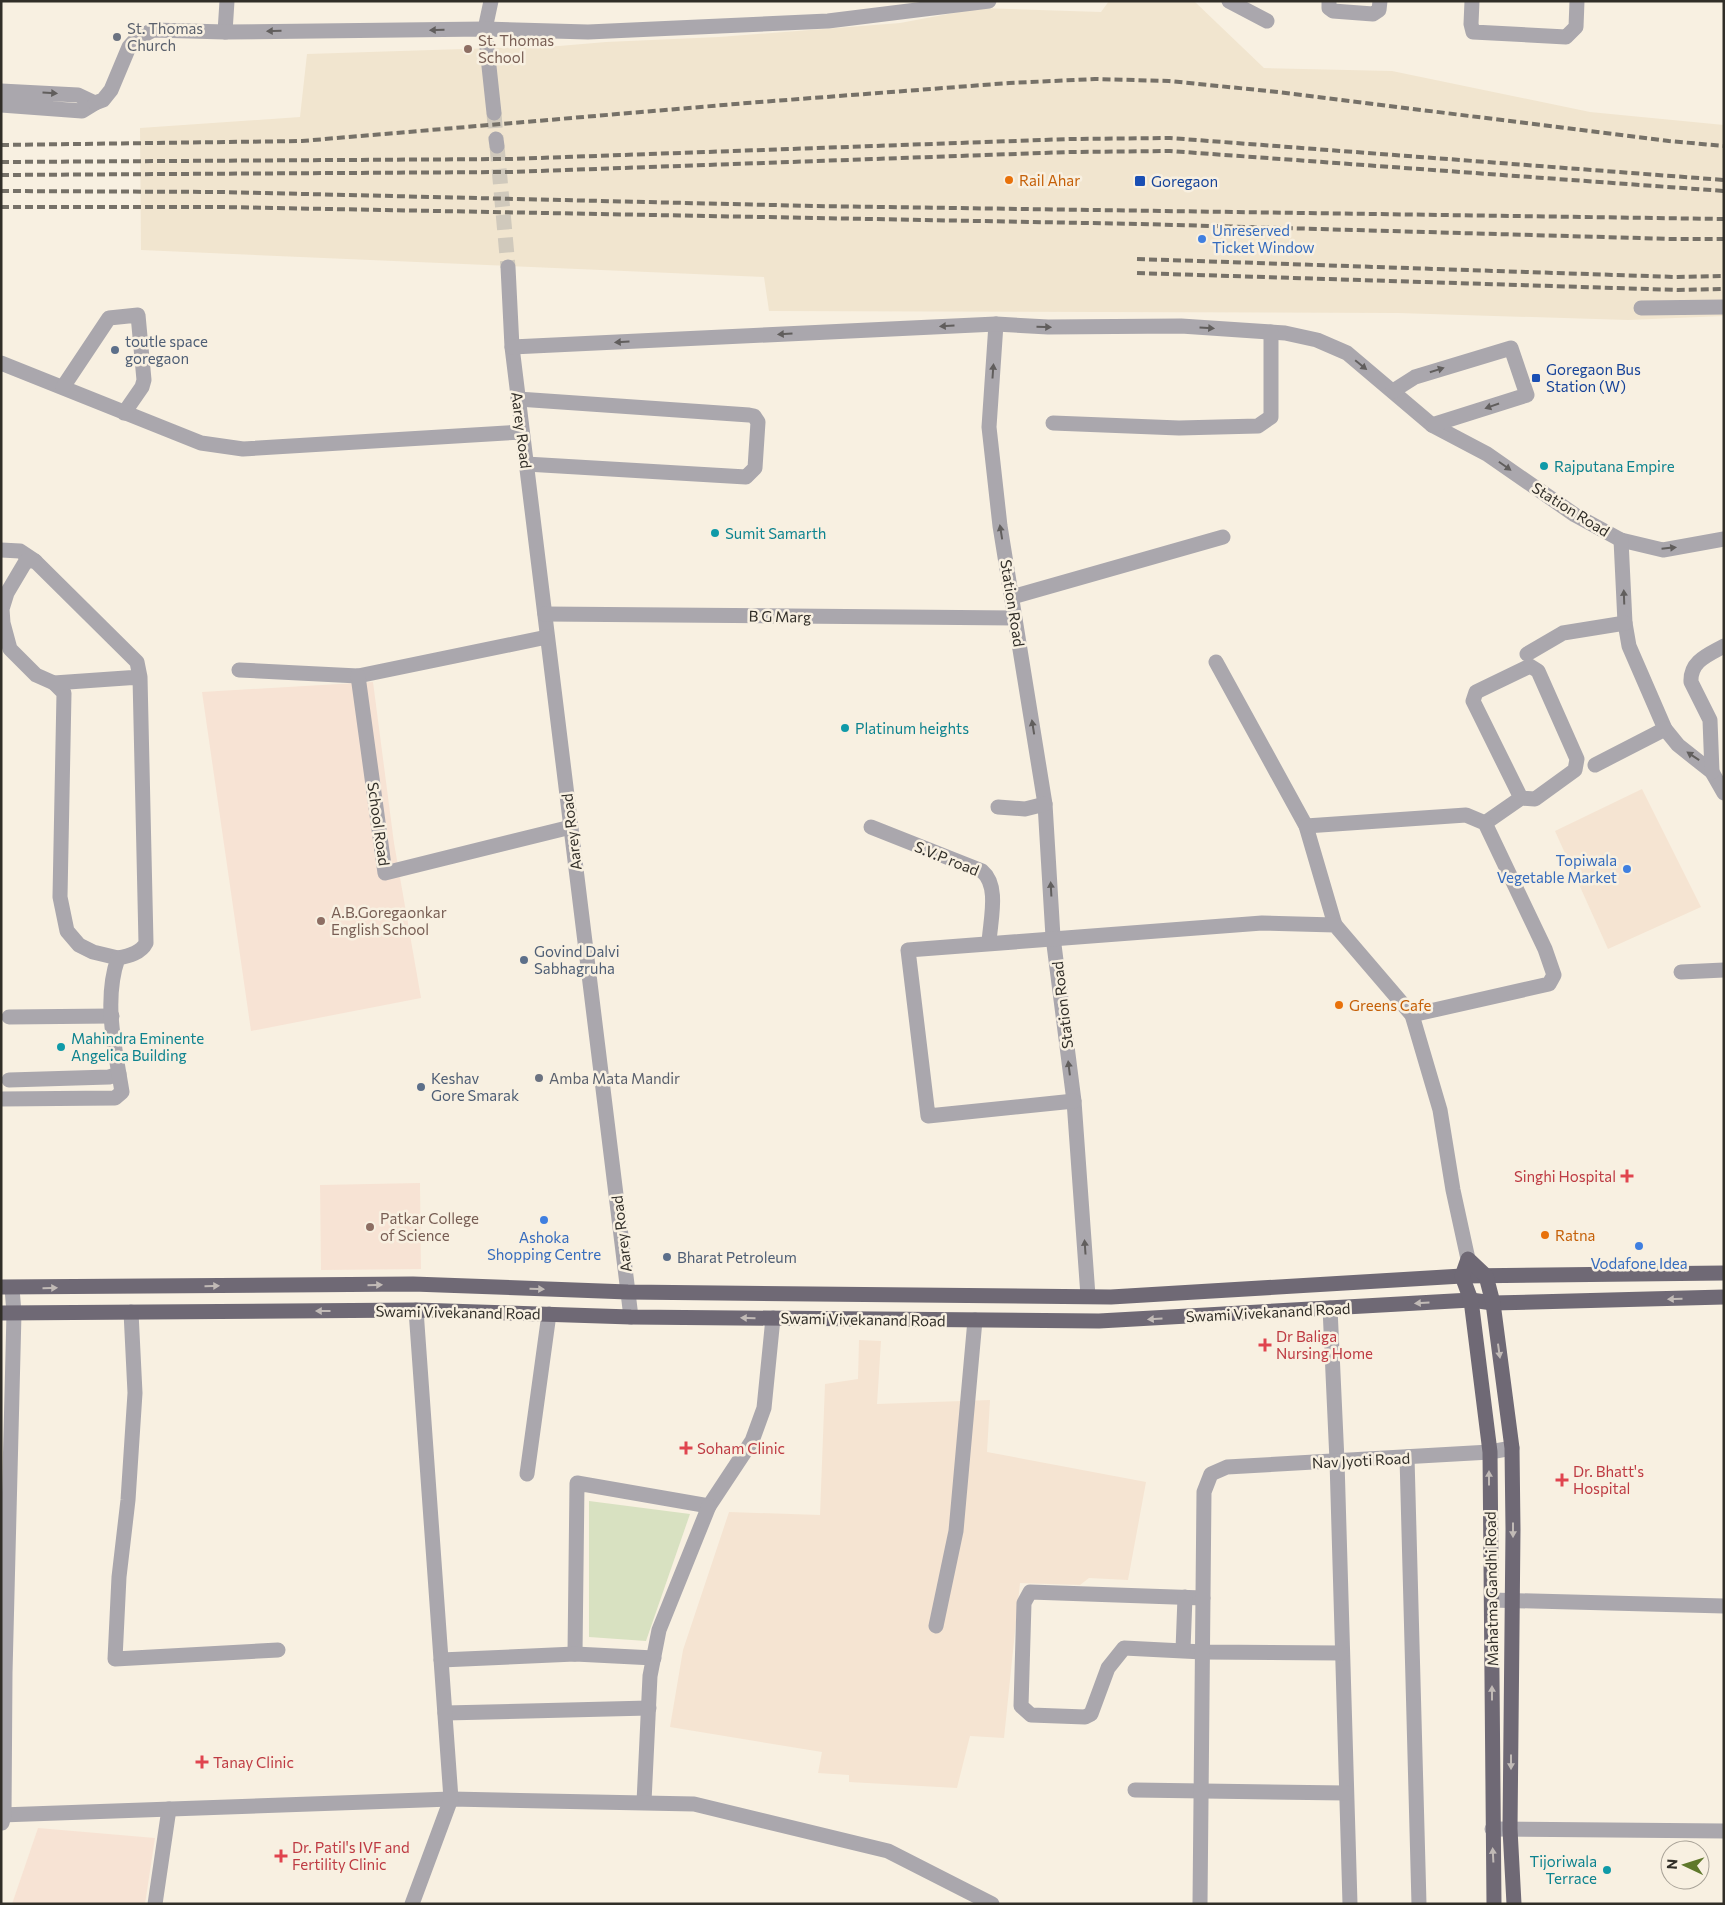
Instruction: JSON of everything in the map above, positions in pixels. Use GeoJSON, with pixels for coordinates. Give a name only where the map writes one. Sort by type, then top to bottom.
{"type":"FeatureCollection","features":[{"type":"Feature","properties":{"kind":"main road"},"geometry":{"type":"LineString","coordinates":[[1462,1276],[1468,1259],[1486,1276]]}},
{"type":"Feature","properties":{"kind":"main road","name":"Swami Vivekanand Road"},"geometry":{"type":"LineString","coordinates":[[7,1288],[413,1284],[628,1292],[1112,1297],[1462,1276],[1724,1273]]}},
{"type":"Feature","properties":{"kind":"main road","name":"Mahatma Gandhi Road"},"geometry":{"type":"LineString","coordinates":[[1462,1276],[1471,1300],[1490,1452],[1494,1904]]}},
{"type":"Feature","properties":{"kind":"main road","name":"Mahatma Gandhi Road"},"geometry":{"type":"LineString","coordinates":[[1486,1276],[1493,1302],[1512,1448],[1510,1829],[1514,1904]]}},
{"type":"Feature","properties":{"kind":"main road","name":"Swami Vivekanand Road"},"geometry":{"type":"LineString","coordinates":[[8,1313],[416,1310],[631,1317],[1113,1321],[1471,1300],[1493,1302],[1724,1298]]}},
{"type":"Feature","properties":{"kind":"street"},"geometry":{"type":"LineString","coordinates":[[225,32],[227,1]]}},
{"type":"Feature","properties":{"kind":"street"},"geometry":{"type":"LineString","coordinates":[[491,1],[485,29],[494,113]]}},
{"type":"Feature","properties":{"kind":"street"},"geometry":{"type":"LineString","coordinates":[[1,105],[82,111],[102,100],[111,90],[129,47],[145,34],[154,30],[225,32],[485,29],[588,32],[828,21],[989,1]]}},
{"type":"Feature","properties":{"kind":"street"},"geometry":{"type":"LineString","coordinates":[[1329,1],[1329,8],[1333,11],[1373,14],[1379,10],[1380,1]]}},
{"type":"Feature","properties":{"kind":"street"},"geometry":{"type":"LineString","coordinates":[[1472,1],[1471,24],[1473,32],[1566,37],[1576,28],[1577,1]]}},
{"type":"Feature","properties":{"kind":"street"},"geometry":{"type":"LineString","coordinates":[[1236,3],[1267,21]]}},
{"type":"Feature","properties":{"kind":"street"},"geometry":{"type":"LineString","coordinates":[[1,91],[78,95],[95,103]]}},
{"type":"Feature","properties":{"kind":"street","name":"Aarey Road"},"geometry":{"type":"LineString","coordinates":[[508,267],[512,347],[518,399],[631,1317]]}},
{"type":"Feature","properties":{"kind":"street"},"geometry":{"type":"LineString","coordinates":[[1641,308],[1724,307]]}},
{"type":"Feature","properties":{"kind":"street"},"geometry":{"type":"LineString","coordinates":[[63,388],[109,318],[138,315],[144,380],[142,387],[124,413]]}},
{"type":"Feature","properties":{"kind":"street"},"geometry":{"type":"LineString","coordinates":[[512,347],[996,324],[1048,327],[1181,326],[1271,332],[1317,340],[1347,353],[1393,391],[1415,377],[1511,348],[1527,395],[1432,425]]}},
{"type":"Feature","properties":{"kind":"street","name":"Station Road"},"geometry":{"type":"LineString","coordinates":[[996,324],[989,426],[1000,526],[1046,804],[1054,937],[1074,1101],[1088,1296]]}},
{"type":"Feature","properties":{"kind":"street"},"geometry":{"type":"LineString","coordinates":[[1053,423],[1180,428],[1258,426],[1271,417],[1271,332]]}},
{"type":"Feature","properties":{"kind":"street"},"geometry":{"type":"LineString","coordinates":[[1,363],[201,443],[243,449],[522,432]]}},
{"type":"Feature","properties":{"kind":"street","name":"Station Road"},"geometry":{"type":"LineString","coordinates":[[1393,391],[1432,425],[1487,454],[1575,515],[1621,540],[1663,550],[1724,539]]}},
{"type":"Feature","properties":{"kind":"street"},"geometry":{"type":"LineString","coordinates":[[518,399],[749,415],[754,416],[758,422],[755,468],[746,477],[526,464]]}},
{"type":"Feature","properties":{"kind":"street"},"geometry":{"type":"LineString","coordinates":[[1012,597],[1223,537]]}},
{"type":"Feature","properties":{"kind":"street"},"geometry":{"type":"LineString","coordinates":[[1621,540],[1625,623],[1629,646],[1665,729],[1678,746],[1712,772],[1724,793]]}},
{"type":"Feature","properties":{"kind":"street"},"geometry":{"type":"LineString","coordinates":[[1,550],[20,550],[35,562],[137,662],[140,677],[146,943],[143,948],[130,955],[118,958],[93,952],[79,945],[67,931],[60,897],[64,693],[54,683],[36,675],[10,649],[3,623],[2,609],[7,593],[26,561],[35,562]]}},
{"type":"Feature","properties":{"kind":"street","name":"B G Marg"},"geometry":{"type":"LineString","coordinates":[[545,614],[1015,618]]}},
{"type":"Feature","properties":{"kind":"street"},"geometry":{"type":"LineString","coordinates":[[1527,654],[1563,633],[1625,623]]}},
{"type":"Feature","properties":{"kind":"street"},"geometry":{"type":"LineString","coordinates":[[239,670],[358,676],[548,636]]}},
{"type":"Feature","properties":{"kind":"street"},"geometry":{"type":"LineString","coordinates":[[1712,772],[1710,720],[1691,682],[1691,677],[1697,662],[1724,646]]}},
{"type":"Feature","properties":{"kind":"street"},"geometry":{"type":"LineString","coordinates":[[1216,662],[1306,826],[1335,925],[1412,1015],[1440,1110],[1453,1190],[1468,1259]]}},
{"type":"Feature","properties":{"kind":"street"},"geometry":{"type":"LineString","coordinates":[[1485,823],[1506,811],[1521,798],[1534,799],[1575,770],[1577,759],[1538,671],[1530,666],[1476,692],[1473,701],[1521,798]]}},
{"type":"Feature","properties":{"kind":"street","name":"School Road"},"geometry":{"type":"LineString","coordinates":[[358,676],[385,873],[571,827]]}},
{"type":"Feature","properties":{"kind":"street"},"geometry":{"type":"LineString","coordinates":[[54,683],[140,677]]}},
{"type":"Feature","properties":{"kind":"street"},"geometry":{"type":"LineString","coordinates":[[1595,765],[1665,729]]}},
{"type":"Feature","properties":{"kind":"street"},"geometry":{"type":"LineString","coordinates":[[998,807],[1025,809],[1046,804]]}},
{"type":"Feature","properties":{"kind":"street"},"geometry":{"type":"LineString","coordinates":[[1306,826],[1466,815],[1485,823],[1546,949],[1554,975],[1549,984],[1412,1015]]}},
{"type":"Feature","properties":{"kind":"street","name":"S.V.P road"},"geometry":{"type":"LineString","coordinates":[[871,827],[982,871],[989,876],[992,892],[989,943]]}},
{"type":"Feature","properties":{"kind":"street"},"geometry":{"type":"LineString","coordinates":[[1074,1101],[928,1116],[908,950],[1054,937],[1262,924],[1335,925]]}},
{"type":"Feature","properties":{"kind":"street"},"geometry":{"type":"LineString","coordinates":[[1,1099],[115,1098],[122,1092],[110,1002],[114,970],[118,958]]}},
{"type":"Feature","properties":{"kind":"street"},"geometry":{"type":"LineString","coordinates":[[1681,972],[1724,970]]}},
{"type":"Feature","properties":{"kind":"street"},"geometry":{"type":"LineString","coordinates":[[9,1017],[112,1016]]}},
{"type":"Feature","properties":{"kind":"street"},"geometry":{"type":"LineString","coordinates":[[9,1080],[119,1074]]}},
{"type":"Feature","properties":{"kind":"street"},"geometry":{"type":"LineString","coordinates":[[7,1288],[2,1818],[169,1809],[451,1799],[694,1804],[888,1850],[992,1904]]}},
{"type":"Feature","properties":{"kind":"street"},"geometry":{"type":"LineString","coordinates":[[1330,1308],[1337,1461],[1350,1904]]}},
{"type":"Feature","properties":{"kind":"street"},"geometry":{"type":"LineString","coordinates":[[412,1904],[451,1799],[416,1310]]}},
{"type":"Feature","properties":{"kind":"street"},"geometry":{"type":"LineString","coordinates":[[132,1312],[135,1393],[114,1658],[278,1650]]}},
{"type":"Feature","properties":{"kind":"street"},"geometry":{"type":"LineString","coordinates":[[527,1474],[549,1314]]}},
{"type":"Feature","properties":{"kind":"street"},"geometry":{"type":"LineString","coordinates":[[644,1802],[650,1676],[659,1630],[709,1506],[752,1441],[764,1408],[773,1318]]}},
{"type":"Feature","properties":{"kind":"street"},"geometry":{"type":"LineString","coordinates":[[936,1626],[956,1531],[975,1320]]}},
{"type":"Feature","properties":{"kind":"street","name":"Nav Jyoti Road"},"geometry":{"type":"LineString","coordinates":[[1204,1598],[1204,1492],[1211,1474],[1227,1467],[1490,1452],[1512,1448]]}},
{"type":"Feature","properties":{"kind":"street"},"geometry":{"type":"LineString","coordinates":[[1407,1457],[1419,1904]]}},
{"type":"Feature","properties":{"kind":"street"},"geometry":{"type":"LineString","coordinates":[[574,1654],[577,1483],[709,1506]]}},
{"type":"Feature","properties":{"kind":"street"},"geometry":{"type":"LineString","coordinates":[[1200,1904],[1203,1790],[1203,1652],[1204,1598],[1030,1592],[1024,1603],[1020,1706],[1031,1715],[1085,1717],[1091,1714],[1108,1668],[1124,1648],[1203,1652],[1342,1653]]}},
{"type":"Feature","properties":{"kind":"street"},"geometry":{"type":"LineString","coordinates":[[1183,1650],[1185,1597]]}},
{"type":"Feature","properties":{"kind":"street"},"geometry":{"type":"LineString","coordinates":[[1492,1600],[1724,1606]]}},
{"type":"Feature","properties":{"kind":"street"},"geometry":{"type":"LineString","coordinates":[[441,1660],[574,1654],[654,1658]]}},
{"type":"Feature","properties":{"kind":"street"},"geometry":{"type":"LineString","coordinates":[[445,1713],[649,1708]]}},
{"type":"Feature","properties":{"kind":"street"},"geometry":{"type":"LineString","coordinates":[[1135,1790],[1346,1794]]}},
{"type":"Feature","properties":{"kind":"street"},"geometry":{"type":"LineString","coordinates":[[155,1904],[169,1809]]}},
{"type":"Feature","properties":{"kind":"street"},"geometry":{"type":"LineString","coordinates":[[1492,1829],[1724,1831]]}},
{"type":"Feature","properties":{"kind":"shaded area"},"geometry":{"type":"Polygon","coordinates":[[[1109,1],[1194,1],[1264,68],[1392,71],[1590,112],[1724,125],[1724,316],[1628,320],[1398,313],[769,311],[764,277],[141,250],[140,128],[300,117],[307,54],[559,46],[719,37],[900,23],[980,8],[1101,12],[1109,1]]]}},
{"type":"Feature","properties":{"kind":"shaded area","name":"A.B.Goregaonkar English School"},"geometry":{"type":"Polygon","coordinates":[[[373,682],[394,843],[421,998],[251,1031],[202,692],[373,682]]]}},
{"type":"Feature","properties":{"kind":"shaded area","name":"Topiwala Vegetable Market"},"geometry":{"type":"Polygon","coordinates":[[[1642,789],[1701,907],[1608,949],[1555,831],[1642,789]]]}},
{"type":"Feature","properties":{"kind":"shaded area","name":"Patkar College of Science"},"geometry":{"type":"Polygon","coordinates":[[[420,1183],[421,1269],[321,1270],[320,1185],[420,1183]]]}},
{"type":"Feature","properties":{"kind":"shaded area"},"geometry":{"type":"Polygon","coordinates":[[[859,1340],[881,1341],[877,1404],[990,1400],[987,1452],[1146,1482],[1128,1580],[1089,1578],[1080,1585],[1020,1583],[1004,1738],[970,1736],[957,1788],[849,1782],[849,1775],[818,1773],[822,1752],[670,1727],[683,1650],[729,1512],[820,1515],[825,1384],[858,1379],[859,1340]]]}},
{"type":"Feature","properties":{"kind":"shaded area"},"geometry":{"type":"Polygon","coordinates":[[[38,1828],[155,1838],[145,1904],[12,1904],[38,1828]]]}},
{"type":"Feature","properties":{"kind":"green space"},"geometry":{"type":"Polygon","coordinates":[[[589,1501],[690,1514],[646,1641],[589,1637],[589,1501]]]}},
{"type":"Feature","properties":{"kind":"tunnel"},"geometry":{"type":"LineString","coordinates":[[494,113],[496,139]]}},
{"type":"Feature","properties":{"kind":"tunnel"},"geometry":{"type":"LineString","coordinates":[[497,146],[508,267]]}},
{"type":"Feature","properties":{"kind":"railway"},"geometry":{"type":"LineString","coordinates":[[1,145],[302,141],[747,103],[1009,83],[1095,79],[1169,81],[1278,92],[1669,141],[1724,146]]}},
{"type":"Feature","properties":{"kind":"railway"},"geometry":{"type":"LineString","coordinates":[[1,162],[510,159],[1070,139],[1170,138],[1724,180]]}},
{"type":"Feature","properties":{"kind":"railway"},"geometry":{"type":"LineString","coordinates":[[1,175],[510,172],[1070,152],[1170,151],[1724,191]]}},
{"type":"Feature","properties":{"kind":"railway"},"geometry":{"type":"LineString","coordinates":[[1,191],[221,192],[814,206],[1724,219]]}},
{"type":"Feature","properties":{"kind":"railway"},"geometry":{"type":"LineString","coordinates":[[1,207],[221,207],[1141,224],[1724,239]]}},
{"type":"Feature","properties":{"kind":"railway"},"geometry":{"type":"LineString","coordinates":[[1137,259],[1676,277],[1724,276]]}},
{"type":"Feature","properties":{"kind":"railway"},"geometry":{"type":"LineString","coordinates":[[1137,273],[1678,290],[1724,289]]}},
{"type":"Feature","properties":{"kind":"place","name":"St. Thomas Church"},"geometry":{"type":"Point","coordinates":[117,37]}},
{"type":"Feature","properties":{"kind":"place","name":"St. Thomas School"},"geometry":{"type":"Point","coordinates":[468,49]}},
{"type":"Feature","properties":{"kind":"place","name":"Rail Ahar"},"geometry":{"type":"Point","coordinates":[1009,180]}},
{"type":"Feature","properties":{"kind":"place","name":"Goregaon"},"geometry":{"type":"Point","coordinates":[1140,181]}},
{"type":"Feature","properties":{"kind":"place","name":"Unreserved Ticket Window"},"geometry":{"type":"Point","coordinates":[1202,239]}},
{"type":"Feature","properties":{"kind":"place","name":"toutle space goregaon"},"geometry":{"type":"Point","coordinates":[115,350]}},
{"type":"Feature","properties":{"kind":"place","name":"Goregaon Bus Station (W)"},"geometry":{"type":"Point","coordinates":[1536,378]}},
{"type":"Feature","properties":{"kind":"place","name":"Rajputana Empire"},"geometry":{"type":"Point","coordinates":[1544,466]}},
{"type":"Feature","properties":{"kind":"place","name":"Sumit Samarth"},"geometry":{"type":"Point","coordinates":[715,533]}},
{"type":"Feature","properties":{"kind":"place","name":"Platinum heights"},"geometry":{"type":"Point","coordinates":[845,728]}},
{"type":"Feature","properties":{"kind":"place","name":"Topiwala Vegetable Market"},"geometry":{"type":"Point","coordinates":[1627,869]}},
{"type":"Feature","properties":{"kind":"place","name":"A.B.Goregaonkar English School"},"geometry":{"type":"Point","coordinates":[321,921]}},
{"type":"Feature","properties":{"kind":"place","name":"Govind Dalvi Sabhagruha"},"geometry":{"type":"Point","coordinates":[524,960]}},
{"type":"Feature","properties":{"kind":"place","name":"Greens Cafe"},"geometry":{"type":"Point","coordinates":[1339,1005]}},
{"type":"Feature","properties":{"kind":"place","name":"Mahindra Eminente Angelica Building"},"geometry":{"type":"Point","coordinates":[61,1047]}},
{"type":"Feature","properties":{"kind":"place","name":"Amba Mata Mandir"},"geometry":{"type":"Point","coordinates":[539,1078]}},
{"type":"Feature","properties":{"kind":"place","name":"Keshav Gore Smarak"},"geometry":{"type":"Point","coordinates":[421,1087]}},
{"type":"Feature","properties":{"kind":"place","name":"Singhi Hospital"},"geometry":{"type":"Point","coordinates":[1627,1176]}},
{"type":"Feature","properties":{"kind":"place","name":"Ashoka Shopping Centre"},"geometry":{"type":"Point","coordinates":[544,1220]}},
{"type":"Feature","properties":{"kind":"place","name":"Patkar College of Science"},"geometry":{"type":"Point","coordinates":[370,1227]}},
{"type":"Feature","properties":{"kind":"place","name":"Ratna"},"geometry":{"type":"Point","coordinates":[1545,1235]}},
{"type":"Feature","properties":{"kind":"place","name":"Vodafone Idea"},"geometry":{"type":"Point","coordinates":[1639,1246]}},
{"type":"Feature","properties":{"kind":"place","name":"Bharat Petroleum"},"geometry":{"type":"Point","coordinates":[667,1257]}},
{"type":"Feature","properties":{"kind":"place","name":"Dr Baliga Nursing Home"},"geometry":{"type":"Point","coordinates":[1265,1345]}},
{"type":"Feature","properties":{"kind":"place","name":"Soham Clinic"},"geometry":{"type":"Point","coordinates":[686,1448]}},
{"type":"Feature","properties":{"kind":"place","name":"Dr. Bhatt's Hospital"},"geometry":{"type":"Point","coordinates":[1562,1480]}},
{"type":"Feature","properties":{"kind":"place","name":"Tanay Clinic"},"geometry":{"type":"Point","coordinates":[202,1762]}},
{"type":"Feature","properties":{"kind":"place","name":"Dr. Patil's IVF and Fertility Clinic"},"geometry":{"type":"Point","coordinates":[281,1856]}},
{"type":"Feature","properties":{"kind":"place","name":"Tijoriwala Terrace"},"geometry":{"type":"Point","coordinates":[1607,1870]}}]}
